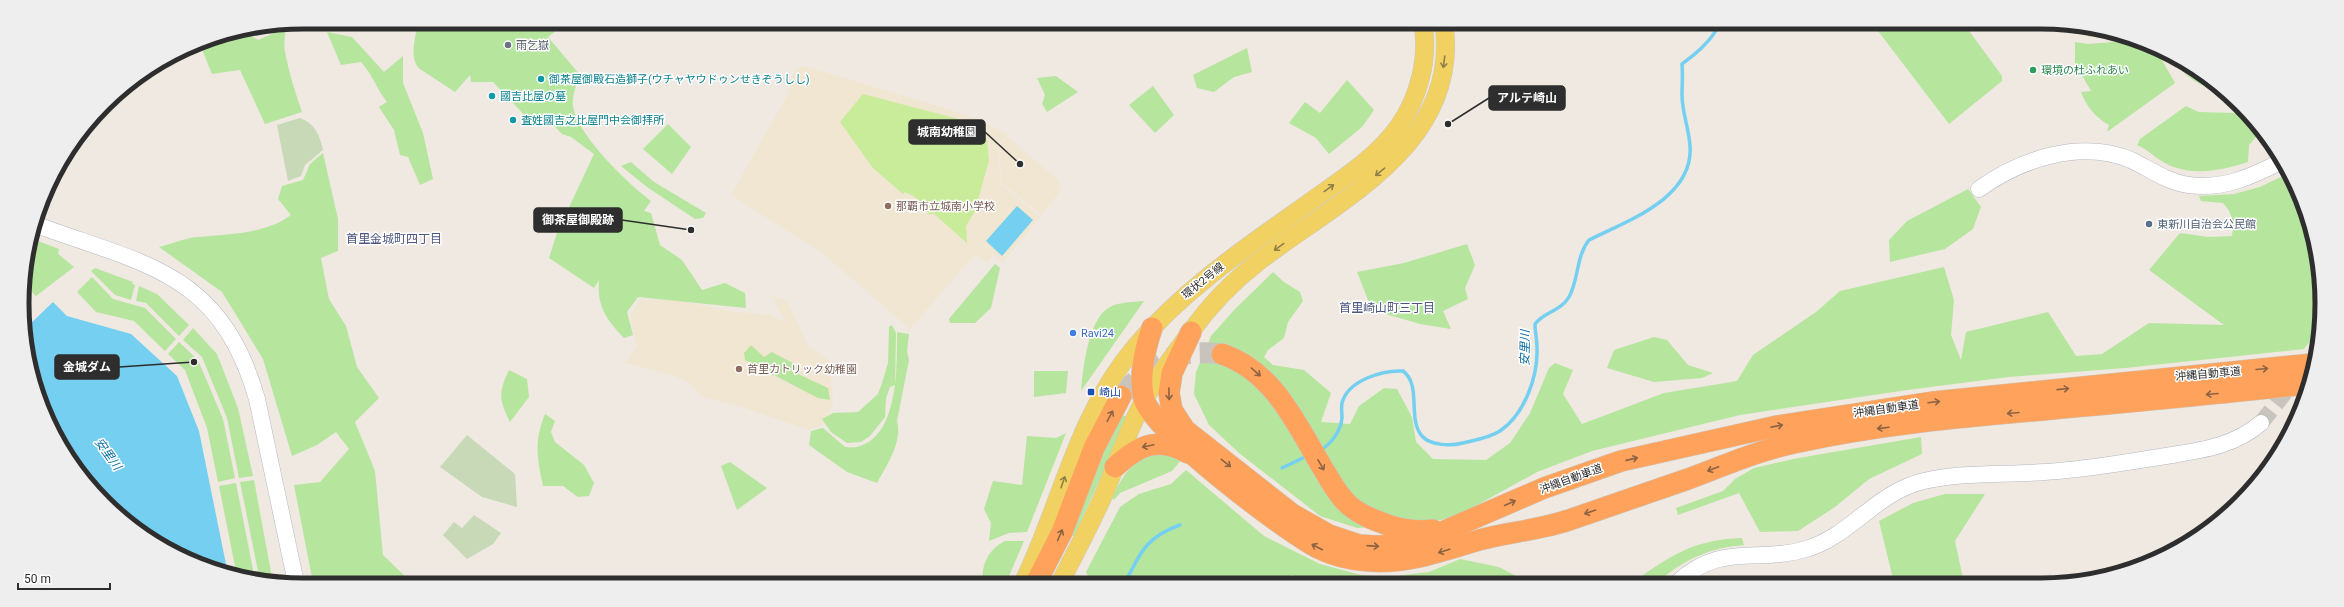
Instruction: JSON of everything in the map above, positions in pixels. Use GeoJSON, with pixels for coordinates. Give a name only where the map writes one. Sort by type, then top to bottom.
{"type":"FeatureCollection","features":[{"type":"Feature","properties":{"kind":"highway"},"geometry":{"type":"LineString","coordinates":[[1152,328],[1144,359],[1144,401],[1162,424],[1198,458]]}},
{"type":"Feature","properties":{"kind":"highway"},"geometry":{"type":"LineString","coordinates":[[1191,332],[1169,384],[1170,402],[1176,418],[1196,439],[1292,514],[1313,528],[1343,541],[1377,546],[1408,544],[1468,522]]}},
{"type":"Feature","properties":{"kind":"highway"},"geometry":{"type":"LineString","coordinates":[[1222,354],[1247,365],[1263,378],[1280,398],[1335,489],[1350,506],[1364,515],[1399,528],[1419,531],[1468,522]]}},
{"type":"Feature","properties":{"kind":"highway","name":"沖縄自動車道"},"geometry":{"type":"LineString","coordinates":[[1468,522],[1544,488],[1621,461],[1806,420],[1933,402],[2308,364]]}},
{"type":"Feature","properties":{"kind":"highway","name":"沖縄自動車道"},"geometry":{"type":"LineString","coordinates":[[1198,458],[1280,524],[1317,547],[1346,558],[1364,561],[1396,561],[1432,555],[1481,540],[1564,522],[1749,455],[1795,443],[1873,429],[1978,416],[2303,384]]}},
{"type":"Feature","properties":{"kind":"highway"},"geometry":{"type":"LineString","coordinates":[[1039,578],[1062,532],[1094,448],[1121,396]]}},
{"type":"Feature","properties":{"kind":"highway"},"geometry":{"type":"LineString","coordinates":[[1115,467],[1132,452],[1149,445],[1169,445],[1198,458]]}},
{"type":"Feature","properties":{"kind":"main road","name":"環状2号線"},"geometry":{"type":"LineString","coordinates":[[1024,578],[1038,551],[1088,418],[1107,383],[1152,328],[1178,302],[1240,252],[1331,186],[1384,143],[1398,127],[1407,112],[1421,78],[1425,47],[1423,29]]}},
{"type":"Feature","properties":{"kind":"main road","name":"環状2号線"},"geometry":{"type":"LineString","coordinates":[[1062,578],[1115,467],[1144,401],[1191,332],[1216,300],[1240,277],[1377,175],[1412,140],[1431,109],[1442,76],[1445,48],[1444,29]]}},
{"type":"Feature","properties":{"kind":"street"},"geometry":{"type":"LineString","coordinates":[[1979,189],[2016,167],[2036,159],[2084,151],[2120,156],[2175,182],[2206,186],[2229,183],[2251,176],[2277,164]]}},
{"type":"Feature","properties":{"kind":"street"},"geometry":{"type":"LineString","coordinates":[[40,226],[126,257],[172,276],[193,291],[225,325],[250,373],[257,399],[295,577]]}},
{"type":"Feature","properties":{"kind":"street"},"geometry":{"type":"LineString","coordinates":[[1683,578],[1693,570],[1722,558],[1739,554],[1790,554],[1808,549],[1834,537],[1885,498],[1911,484],[1945,477],[2047,472],[2204,450],[2235,441],[2261,422]]}},
{"type":"Feature","properties":{"kind":"shaded area","name":"那覇市立城南小学校"},"geometry":{"type":"Polygon","coordinates":[[[804,66],[967,115],[1008,134],[997,148],[1001,184],[1040,217],[1002,263],[994,255],[987,263],[975,254],[910,329],[821,252],[731,195],[786,98],[793,74],[797,69],[804,66]]]}},
{"type":"Feature","properties":{"kind":"shaded area"},"geometry":{"type":"Polygon","coordinates":[[[1008,137],[1058,180],[1060,188],[1058,194],[1041,215],[1002,183],[999,147],[1008,137]]]}},
{"type":"Feature","properties":{"kind":"shaded area","name":"首里カトリック幼稚園"},"geometry":{"type":"Polygon","coordinates":[[[771,296],[786,300],[809,347],[830,361],[833,403],[824,424],[809,430],[739,406],[702,397],[690,383],[672,375],[625,363],[637,347],[630,316],[640,300],[677,300],[730,311],[770,315],[787,323],[771,296]]]}},
{"type":"Feature","properties":{"kind":"green space"},"geometry":{"type":"Polygon","coordinates":[[[417,29],[558,29],[548,37],[580,75],[574,93],[573,102],[574,111],[579,122],[586,134],[606,160],[651,201],[644,211],[651,213],[660,245],[682,260],[702,290],[725,283],[745,293],[746,308],[638,297],[627,312],[633,335],[624,338],[612,325],[604,312],[601,305],[599,280],[594,288],[549,258],[557,233],[594,154],[571,137],[562,134],[544,115],[529,120],[493,82],[471,82],[470,75],[455,92],[416,65],[414,59],[417,29]]]}},
{"type":"Feature","properties":{"kind":"green space"},"geometry":{"type":"Polygon","coordinates":[[[1877,29],[1968,29],[2002,76],[2002,81],[1949,124],[1877,29]]]}},
{"type":"Feature","properties":{"kind":"green space"},"geometry":{"type":"Polygon","coordinates":[[[285,30],[287,60],[292,82],[302,112],[265,124],[240,70],[212,74],[202,49],[232,38],[249,34],[258,40],[274,33],[273,31],[285,30]]]}},
{"type":"Feature","properties":{"kind":"green space"},"geometry":{"type":"Polygon","coordinates":[[[327,32],[352,37],[384,72],[403,56],[403,83],[423,133],[433,179],[420,185],[408,157],[400,155],[394,130],[379,107],[387,102],[369,72],[361,62],[341,65],[327,32]]]}},
{"type":"Feature","properties":{"kind":"green space"},"geometry":{"type":"Polygon","coordinates":[[[2086,33],[2101,36],[2089,37],[2086,33]]]}},
{"type":"Feature","properties":{"kind":"green space"},"geometry":{"type":"Polygon","coordinates":[[[2121,41],[2160,56],[2175,83],[2107,132],[2109,125],[2092,111],[2081,92],[2091,91],[2075,63],[2075,42],[2088,44],[2121,41]]]}},
{"type":"Feature","properties":{"kind":"green space"},"geometry":{"type":"Polygon","coordinates":[[[1247,48],[1252,72],[1234,77],[1214,92],[1197,88],[1193,75],[1247,48]]]}},
{"type":"Feature","properties":{"kind":"green space"},"geometry":{"type":"Polygon","coordinates":[[[2179,67],[2211,88],[2194,80],[2179,67]]]}},
{"type":"Feature","properties":{"kind":"green space"},"geometry":{"type":"Polygon","coordinates":[[[1056,76],[1078,92],[1047,112],[1042,104],[1045,95],[1037,78],[1056,76]]]}},
{"type":"Feature","properties":{"kind":"green space"},"geometry":{"type":"Polygon","coordinates":[[[1347,80],[1374,110],[1362,127],[1329,154],[1316,138],[1289,123],[1305,102],[1320,113],[1347,80]]]}},
{"type":"Feature","properties":{"kind":"green space"},"geometry":{"type":"Polygon","coordinates":[[[1153,86],[1174,115],[1155,133],[1129,105],[1153,86]]]}},
{"type":"Feature","properties":{"kind":"green space"},"geometry":{"type":"Polygon","coordinates":[[[863,94],[966,121],[983,132],[987,141],[989,160],[975,211],[966,226],[967,243],[933,213],[930,215],[915,197],[905,192],[903,194],[873,168],[840,122],[863,94]]]}},
{"type":"Feature","properties":{"kind":"green space"},"geometry":{"type":"Polygon","coordinates":[[[2186,106],[2199,112],[2239,114],[2258,136],[2249,145],[2248,162],[2227,168],[2205,171],[2183,170],[2173,167],[2137,145],[2140,139],[2186,106]]]}},
{"type":"Feature","properties":{"kind":"green space"},"geometry":{"type":"Polygon","coordinates":[[[300,118],[313,126],[316,130],[323,150],[305,165],[301,176],[288,181],[277,125],[300,118]]]}},
{"type":"Feature","properties":{"kind":"green space"},"geometry":{"type":"Polygon","coordinates":[[[668,124],[691,147],[672,174],[643,149],[668,124]]]}},
{"type":"Feature","properties":{"kind":"green space"},"geometry":{"type":"Polygon","coordinates":[[[323,153],[338,219],[338,251],[321,258],[329,299],[346,326],[357,367],[379,398],[355,422],[375,471],[383,555],[407,578],[312,578],[294,485],[320,482],[349,449],[336,432],[317,445],[292,456],[263,359],[222,292],[159,247],[193,238],[259,230],[281,221],[291,215],[278,199],[282,186],[303,180],[310,164],[323,153]]]}},
{"type":"Feature","properties":{"kind":"green space"},"geometry":{"type":"Polygon","coordinates":[[[631,162],[654,182],[706,213],[703,218],[695,219],[647,187],[621,166],[631,162]]]}},
{"type":"Feature","properties":{"kind":"green space"},"geometry":{"type":"Polygon","coordinates":[[[2283,176],[2294,198],[2306,232],[2313,268],[2315,304],[2313,337],[2304,349],[2125,368],[2009,377],[1907,390],[1740,415],[1592,451],[1537,472],[1459,515],[1425,524],[1357,528],[1320,516],[1239,453],[1209,425],[1194,394],[1196,372],[1211,336],[1235,309],[1273,272],[1284,282],[1300,292],[1303,301],[1288,322],[1284,338],[1268,350],[1264,357],[1273,365],[1304,370],[1331,393],[1321,422],[1350,424],[1359,406],[1384,388],[1397,389],[1412,417],[1416,442],[1433,459],[1486,460],[1510,443],[1530,413],[1549,368],[1555,363],[1573,370],[1563,394],[1582,424],[1664,393],[1737,381],[1753,355],[1816,312],[1840,291],[1944,267],[1954,300],[1951,335],[1961,360],[1966,332],[2048,312],[2076,356],[2102,354],[2149,323],[2224,325],[2149,270],[2180,233],[2209,237],[2232,236],[2232,218],[2223,203],[2201,201],[2199,196],[2234,194],[2260,187],[2283,176]]]}},
{"type":"Feature","properties":{"kind":"green space"},"geometry":{"type":"Polygon","coordinates":[[[1968,189],[1981,207],[1973,229],[1945,249],[1890,262],[1889,240],[1907,221],[1968,189]]]}},
{"type":"Feature","properties":{"kind":"green space"},"geometry":{"type":"Polygon","coordinates":[[[36,240],[59,249],[58,254],[74,267],[36,296],[30,290],[31,268],[36,240]]]}},
{"type":"Feature","properties":{"kind":"green space"},"geometry":{"type":"Polygon","coordinates":[[[1467,244],[1475,265],[1465,288],[1468,299],[1443,311],[1451,329],[1420,324],[1372,310],[1357,272],[1404,263],[1467,244]]]}},
{"type":"Feature","properties":{"kind":"green space"},"geometry":{"type":"Polygon","coordinates":[[[995,264],[1000,268],[991,308],[975,323],[950,323],[949,319],[995,264]]]}},
{"type":"Feature","properties":{"kind":"green space"},"geometry":{"type":"Polygon","coordinates":[[[95,268],[133,282],[132,284],[135,285],[131,300],[115,295],[91,271],[95,268]]]}},
{"type":"Feature","properties":{"kind":"green space"},"geometry":{"type":"Polygon","coordinates":[[[92,277],[113,299],[145,308],[176,339],[165,351],[134,321],[96,312],[77,292],[92,277]]]}},
{"type":"Feature","properties":{"kind":"green space"},"geometry":{"type":"Polygon","coordinates":[[[139,286],[157,294],[189,325],[179,336],[146,303],[136,301],[139,286]]]}},
{"type":"Feature","properties":{"kind":"green space"},"geometry":{"type":"Polygon","coordinates":[[[1144,301],[1081,391],[1085,358],[1096,322],[1110,307],[1127,302],[1144,301]]]}},
{"type":"Feature","properties":{"kind":"green space"},"geometry":{"type":"Polygon","coordinates":[[[892,325],[896,333],[895,385],[890,387],[886,398],[885,417],[870,436],[861,442],[847,443],[831,432],[822,419],[833,413],[858,412],[878,394],[888,363],[889,327],[892,325]]]}},
{"type":"Feature","properties":{"kind":"green space"},"geometry":{"type":"Polygon","coordinates":[[[193,328],[217,354],[238,408],[253,476],[239,478],[227,418],[202,357],[183,340],[193,328]]]}},
{"type":"Feature","properties":{"kind":"green space"},"geometry":{"type":"Polygon","coordinates":[[[897,332],[909,334],[907,351],[909,360],[897,421],[898,437],[896,445],[877,483],[847,472],[809,445],[811,431],[823,428],[845,447],[857,447],[873,439],[882,428],[889,413],[896,379],[897,332]]]}},
{"type":"Feature","properties":{"kind":"green space"},"geometry":{"type":"Polygon","coordinates":[[[1654,337],[1667,340],[1688,365],[1713,373],[1702,378],[1654,382],[1607,368],[1614,350],[1654,337]]]}},
{"type":"Feature","properties":{"kind":"green space"},"geometry":{"type":"Polygon","coordinates":[[[179,342],[198,360],[223,419],[235,478],[218,482],[207,428],[185,370],[168,354],[179,342]]]}},
{"type":"Feature","properties":{"kind":"green space"},"geometry":{"type":"Polygon","coordinates":[[[751,345],[764,357],[772,352],[798,366],[798,374],[828,388],[830,400],[818,398],[745,360],[744,353],[751,345]]]}},
{"type":"Feature","properties":{"kind":"green space"},"geometry":{"type":"Polygon","coordinates":[[[509,370],[527,379],[529,397],[510,422],[501,396],[503,385],[509,370]]]}},
{"type":"Feature","properties":{"kind":"green space"},"geometry":{"type":"Polygon","coordinates":[[[1034,371],[1068,371],[1066,393],[1034,397],[1034,371]]]}},
{"type":"Feature","properties":{"kind":"green space"},"geometry":{"type":"Polygon","coordinates":[[[1118,412],[1128,418],[1074,536],[1065,534],[1118,412]]]}},
{"type":"Feature","properties":{"kind":"green space"},"geometry":{"type":"Polygon","coordinates":[[[545,414],[555,421],[551,432],[555,442],[584,465],[594,483],[589,496],[578,497],[563,486],[543,486],[538,458],[538,441],[545,414]]]}},
{"type":"Feature","properties":{"kind":"green space"},"geometry":{"type":"Polygon","coordinates":[[[1066,433],[1027,532],[1009,533],[989,541],[991,523],[984,509],[993,481],[1022,485],[1027,436],[1056,438],[1066,433]]]}},
{"type":"Feature","properties":{"kind":"green space"},"geometry":{"type":"Polygon","coordinates":[[[467,435],[515,474],[517,507],[482,497],[440,467],[467,435]]]}},
{"type":"Feature","properties":{"kind":"green space"},"geometry":{"type":"Polygon","coordinates":[[[1921,437],[1922,454],[1869,479],[1835,507],[1798,531],[1760,532],[1739,493],[1678,515],[1676,508],[1723,491],[1735,479],[1754,468],[1793,459],[1921,437]]]}},
{"type":"Feature","properties":{"kind":"green space"},"geometry":{"type":"Polygon","coordinates":[[[1158,452],[1181,460],[1172,471],[1120,493],[1114,500],[1112,498],[1129,469],[1158,452]]]}},
{"type":"Feature","properties":{"kind":"green space"},"geometry":{"type":"Polygon","coordinates":[[[730,462],[767,488],[737,510],[721,466],[730,462]]]}},
{"type":"Feature","properties":{"kind":"green space"},"geometry":{"type":"Polygon","coordinates":[[[1186,470],[1264,536],[1320,564],[1361,575],[1388,577],[1429,572],[1460,559],[1499,567],[1519,578],[1301,578],[1292,575],[1282,578],[1089,578],[1086,572],[1120,507],[1139,494],[1171,484],[1186,470]]]}},
{"type":"Feature","properties":{"kind":"green space"},"geometry":{"type":"Polygon","coordinates":[[[254,480],[272,576],[259,574],[240,482],[254,480]]]}},
{"type":"Feature","properties":{"kind":"green space"},"geometry":{"type":"Polygon","coordinates":[[[236,483],[254,574],[236,570],[219,486],[236,483]]]}},
{"type":"Feature","properties":{"kind":"green space"},"geometry":{"type":"Polygon","coordinates":[[[1945,494],[1985,494],[1955,541],[1963,578],[1893,578],[1879,521],[1913,503],[1945,494]]]}},
{"type":"Feature","properties":{"kind":"green space"},"geometry":{"type":"Polygon","coordinates":[[[474,515],[501,533],[493,544],[467,559],[443,535],[454,522],[462,528],[474,515]]]}},
{"type":"Feature","properties":{"kind":"green space"},"geometry":{"type":"Polygon","coordinates":[[[1742,538],[1744,545],[1719,549],[1698,556],[1677,567],[1663,578],[1639,578],[1659,564],[1683,551],[1709,542],[1742,538]]]}},
{"type":"Feature","properties":{"kind":"green space"},"geometry":{"type":"Polygon","coordinates":[[[1005,541],[1024,541],[1008,578],[982,578],[983,569],[987,558],[999,545],[1005,541]]]}},
{"type":"Feature","properties":{"kind":"water"},"geometry":{"type":"Polygon","coordinates":[[[1017,206],[1033,220],[1002,256],[986,241],[1017,206]]]}},
{"type":"Feature","properties":{"kind":"water"},"geometry":{"type":"Polygon","coordinates":[[[53,302],[67,316],[131,334],[177,376],[199,431],[227,567],[182,550],[151,532],[109,498],[86,471],[66,441],[50,409],[38,375],[31,339],[30,324],[53,302]]]}},
{"type":"Feature","properties":{"kind":"waterway","name":"安里川"},"geometry":{"type":"LineString","coordinates":[[1320,450],[1328,445],[1338,432],[1342,418],[1342,403],[1351,388],[1367,378],[1386,372],[1403,371],[1409,377],[1412,385],[1415,421],[1422,436],[1431,442],[1447,445],[1463,443],[1491,435],[1500,431],[1509,424],[1523,405],[1532,382],[1537,359],[1535,324],[1566,302],[1575,283],[1582,253],[1589,240],[1639,216],[1670,194],[1681,180],[1688,164],[1690,146],[1682,101],[1682,64],[1703,46],[1717,29]]}},
{"type":"Feature","properties":{"kind":"waterway","name":"安里川"},"geometry":{"type":"LineString","coordinates":[[1282,468],[1307,456]]}},
{"type":"Feature","properties":{"kind":"waterway","name":"安里川"},"geometry":{"type":"LineString","coordinates":[[1128,578],[1145,547],[1159,535],[1180,525]]}},
{"type":"Feature","properties":{"kind":"tunnel"},"geometry":{"type":"LineString","coordinates":[[1121,396],[1143,374],[1166,360],[1191,353],[1222,354]]}},
{"type":"Feature","properties":{"kind":"tunnel"},"geometry":{"type":"LineString","coordinates":[[2261,423],[2295,380]]}},
{"type":"Feature","properties":{"kind":"place","name":"雨乞嶽"},"geometry":{"type":"Point","coordinates":[508,45]}},
{"type":"Feature","properties":{"kind":"place","name":"環境の杜ふれあい"},"geometry":{"type":"Point","coordinates":[2033,70]}},
{"type":"Feature","properties":{"kind":"place","name":"御茶屋御殿石造獅子(ウチャヤウドゥンせきぞうしし)"},"geometry":{"type":"Point","coordinates":[541,79]}},
{"type":"Feature","properties":{"kind":"place","name":"國吉比屋の墓"},"geometry":{"type":"Point","coordinates":[492,96]}},
{"type":"Feature","properties":{"kind":"place","name":"査姓國吉之比屋門中会御拝所"},"geometry":{"type":"Point","coordinates":[513,120]}},
{"type":"Feature","properties":{"kind":"place","name":"アルテ崎山"},"geometry":{"type":"Point","coordinates":[1448,124]}},
{"type":"Feature","properties":{"kind":"place","name":"城南幼稚園"},"geometry":{"type":"Point","coordinates":[1020,164]}},
{"type":"Feature","properties":{"kind":"place","name":"那覇市立城南小学校"},"geometry":{"type":"Point","coordinates":[888,206]}},
{"type":"Feature","properties":{"kind":"place","name":"東新川自治会公民館"},"geometry":{"type":"Point","coordinates":[2149,224]}},
{"type":"Feature","properties":{"kind":"place","name":"御茶屋御殿跡"},"geometry":{"type":"Point","coordinates":[691,230]}},
{"type":"Feature","properties":{"kind":"place","name":"Ravi24"},"geometry":{"type":"Point","coordinates":[1073,333]}},
{"type":"Feature","properties":{"kind":"place","name":"金城ダム"},"geometry":{"type":"Point","coordinates":[194,362]}},
{"type":"Feature","properties":{"kind":"place","name":"首里カトリック幼稚園"},"geometry":{"type":"Point","coordinates":[739,369]}},
{"type":"Feature","properties":{"kind":"place","name":"崎山"},"geometry":{"type":"Point","coordinates":[1091,392]}},
{"type":"Feature","properties":{"kind":"district","name":"首里金城町四丁目"},"geometry":{"type":"Point","coordinates":[394,239]}},
{"type":"Feature","properties":{"kind":"district","name":"首里崎山町三丁目"},"geometry":{"type":"Point","coordinates":[1387,308]}}]}
